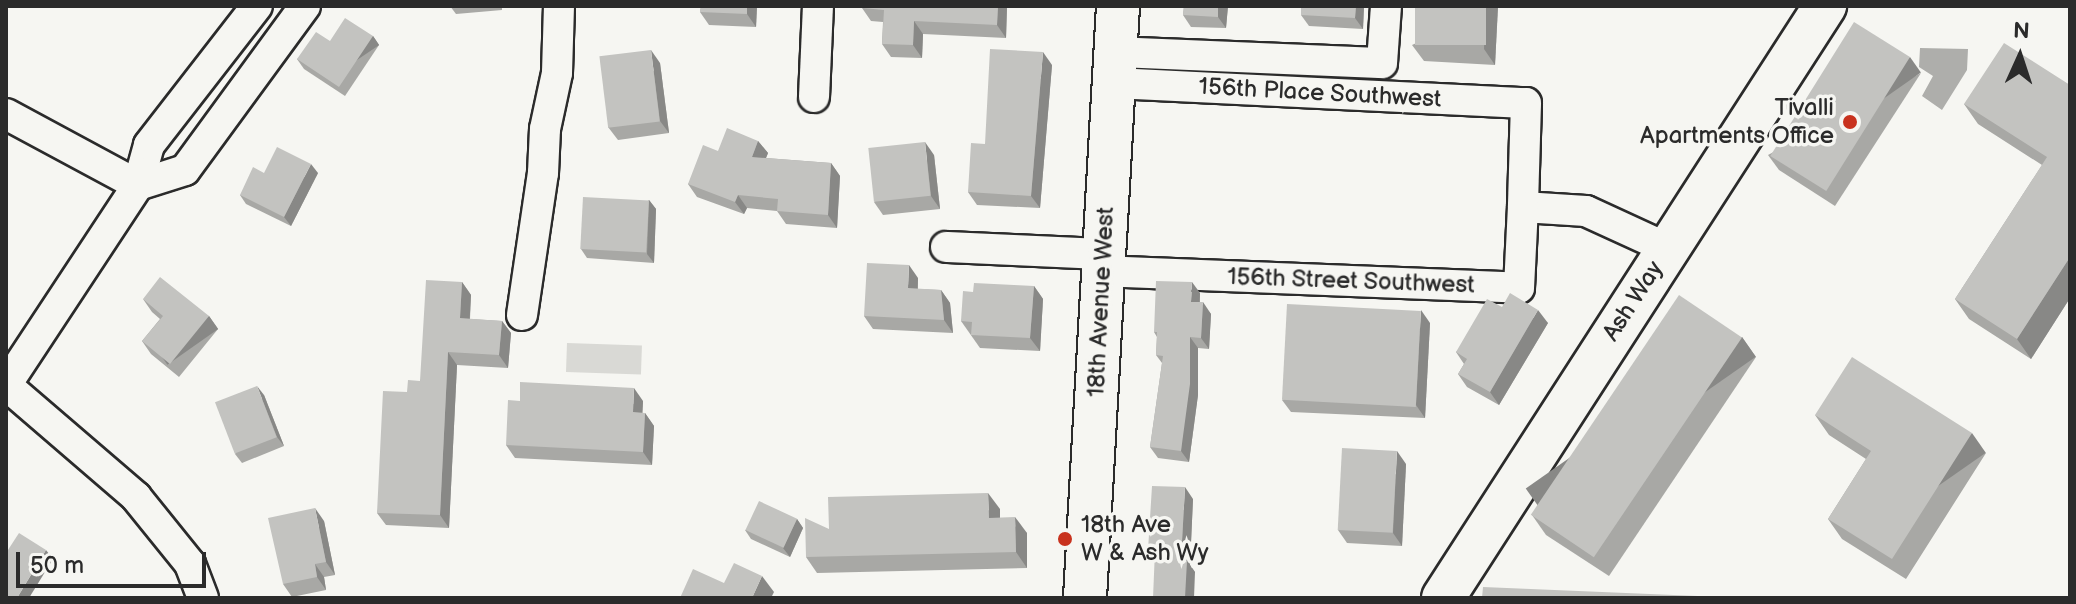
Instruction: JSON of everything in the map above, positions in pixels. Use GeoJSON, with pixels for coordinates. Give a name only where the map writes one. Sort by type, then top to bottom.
{"type":"FeatureCollection","features":[{"type":"Feature","properties":{"kind":"street"},"geometry":{"type":"LineString","coordinates":[[203,598],[190,564],[136,497],[6,385],[138,185],[149,145],[257,6]]}},
{"type":"Feature","properties":{"kind":"street"},"geometry":{"type":"LineString","coordinates":[[6,114],[138,185],[185,170],[305,6]]}},
{"type":"Feature","properties":{"kind":"street"},"geometry":{"type":"LineString","coordinates":[[522,315],[543,173],[545,129],[557,73],[559,6]]}},
{"type":"Feature","properties":{"kind":"street"},"geometry":{"type":"LineString","coordinates":[[814,97],[818,6]]}},
{"type":"Feature","properties":{"kind":"street","name":"18th Avenue West"},"geometry":{"type":"LineString","coordinates":[[1085,598],[1118,6]]}},
{"type":"Feature","properties":{"kind":"street"},"geometry":{"type":"LineString","coordinates":[[1115,68],[1382,63],[1386,6]]}},
{"type":"Feature","properties":{"kind":"street","name":"Ash Way"},"geometry":{"type":"LineString","coordinates":[[1443,598],[1825,6]]}},
{"type":"Feature","properties":{"kind":"street","name":"156th Place Southwest"},"geometry":{"type":"LineString","coordinates":[[1115,68],[1526,103],[1523,207]]}},
{"type":"Feature","properties":{"kind":"street"},"geometry":{"type":"LineString","coordinates":[[1523,207],[1586,211],[1667,248]]}},
{"type":"Feature","properties":{"kind":"street","name":"156th Street Southwest"},"geometry":{"type":"LineString","coordinates":[[1103,262],[1519,288],[1523,207]]}},
{"type":"Feature","properties":{"kind":"street"},"geometry":{"type":"LineString","coordinates":[[946,247],[1103,262]]}},
{"type":"Feature","properties":{"kind":"shaded area"},"geometry":{"type":"Polygon","coordinates":[[[1920,48],[1968,49],[1967,70],[1942,110],[1922,96],[1933,76],[1919,67],[1920,48]]]}},
{"type":"Feature","properties":{"kind":"shaded area"},"geometry":{"type":"Polygon","coordinates":[[[567,343],[642,346],[641,375],[566,372],[567,343]]]}},
{"type":"Feature","properties":{"kind":"building"},"geometry":{"type":"Polygon","coordinates":[[[701,6],[747,6],[747,14],[700,12],[701,6]]]}},
{"type":"Feature","properties":{"kind":"building"},"geometry":{"type":"Polygon","coordinates":[[[862,6],[998,6],[997,25],[914,21],[913,45],[882,44],[884,10],[862,6]]]}},
{"type":"Feature","properties":{"kind":"building"},"geometry":{"type":"Polygon","coordinates":[[[1184,6],[1218,6],[1218,17],[1183,15],[1184,6]]]}},
{"type":"Feature","properties":{"kind":"building"},"geometry":{"type":"Polygon","coordinates":[[[1301,6],[1356,6],[1355,18],[1301,15],[1301,6]]]}},
{"type":"Feature","properties":{"kind":"building"},"geometry":{"type":"Polygon","coordinates":[[[1415,6],[1486,6],[1486,45],[1415,45],[1415,6]]]}},
{"type":"Feature","properties":{"kind":"building"},"geometry":{"type":"Polygon","coordinates":[[[345,18],[373,36],[339,87],[297,59],[316,32],[330,41],[345,18]]]}},
{"type":"Feature","properties":{"kind":"building","name":"Tivalli Apartments Office"},"geometry":{"type":"Polygon","coordinates":[[[1854,22],[1910,57],[1826,191],[1770,156],[1854,22]]]}},
{"type":"Feature","properties":{"kind":"building"},"geometry":{"type":"Polygon","coordinates":[[[2004,43],[2070,85],[2070,257],[2017,339],[1955,299],[2047,157],[1964,104],[2004,43]]]}},
{"type":"Feature","properties":{"kind":"building"},"geometry":{"type":"Polygon","coordinates":[[[990,49],[1043,52],[1031,196],[968,192],[971,143],[985,144],[990,49]]]}},
{"type":"Feature","properties":{"kind":"building"},"geometry":{"type":"Polygon","coordinates":[[[651,50],[660,121],[608,128],[599,56],[651,50]]]}},
{"type":"Feature","properties":{"kind":"building"},"geometry":{"type":"Polygon","coordinates":[[[727,128],[758,141],[752,157],[831,163],[828,215],[777,211],[778,199],[738,195],[735,202],[688,184],[703,145],[718,151],[727,128]]]}},
{"type":"Feature","properties":{"kind":"building"},"geometry":{"type":"Polygon","coordinates":[[[925,142],[931,196],[874,202],[868,148],[925,142]]]}},
{"type":"Feature","properties":{"kind":"building"},"geometry":{"type":"Polygon","coordinates":[[[277,147],[311,164],[284,217],[240,195],[253,167],[264,173],[277,147]]]}},
{"type":"Feature","properties":{"kind":"building"},"geometry":{"type":"Polygon","coordinates":[[[583,197],[649,200],[646,252],[580,249],[583,197]]]}},
{"type":"Feature","properties":{"kind":"building"},"geometry":{"type":"Polygon","coordinates":[[[867,263],[909,265],[908,288],[941,290],[944,320],[864,316],[867,263]]]}},
{"type":"Feature","properties":{"kind":"building"},"geometry":{"type":"Polygon","coordinates":[[[160,277],[209,316],[170,364],[142,341],[163,316],[143,299],[160,277]]]}},
{"type":"Feature","properties":{"kind":"building"},"geometry":{"type":"Polygon","coordinates":[[[426,280],[462,282],[460,318],[502,321],[499,355],[448,352],[440,515],[377,513],[383,391],[407,392],[408,380],[420,381],[426,280]]]}},
{"type":"Feature","properties":{"kind":"building"},"geometry":{"type":"Polygon","coordinates":[[[1156,281],[1192,282],[1191,302],[1203,302],[1201,338],[1190,337],[1190,384],[1181,451],[1150,447],[1163,356],[1156,355],[1156,281]]]}},
{"type":"Feature","properties":{"kind":"building"},"geometry":{"type":"Polygon","coordinates":[[[974,283],[1034,286],[1030,338],[971,335],[972,322],[961,321],[963,291],[973,292],[974,283]]]}},
{"type":"Feature","properties":{"kind":"building"},"geometry":{"type":"Polygon","coordinates":[[[1510,293],[1538,310],[1490,392],[1458,374],[1467,359],[1456,352],[1487,299],[1502,307],[1510,293]]]}},
{"type":"Feature","properties":{"kind":"building"},"geometry":{"type":"Polygon","coordinates":[[[1679,295],[1742,337],[1594,557],[1531,515],[1679,295]]]}},
{"type":"Feature","properties":{"kind":"building"},"geometry":{"type":"Polygon","coordinates":[[[1287,304],[1421,311],[1416,407],[1282,400],[1287,304]]]}},
{"type":"Feature","properties":{"kind":"building"},"geometry":{"type":"Polygon","coordinates":[[[1852,357],[1972,433],[1892,559],[1828,519],[1871,451],[1815,415],[1852,357]]]}},
{"type":"Feature","properties":{"kind":"building"},"geometry":{"type":"Polygon","coordinates":[[[520,382],[634,388],[633,412],[645,413],[643,452],[506,445],[508,400],[520,401],[520,382]]]}},
{"type":"Feature","properties":{"kind":"building"},"geometry":{"type":"Polygon","coordinates":[[[257,386],[277,437],[235,453],[215,402],[257,386]]]}},
{"type":"Feature","properties":{"kind":"building"},"geometry":{"type":"Polygon","coordinates":[[[1342,448],[1397,451],[1393,533],[1338,530],[1342,448]]]}},
{"type":"Feature","properties":{"kind":"building"},"geometry":{"type":"Polygon","coordinates":[[[1152,486],[1185,487],[1181,560],[1187,561],[1185,598],[1153,598],[1155,550],[1148,550],[1152,486]]]}},
{"type":"Feature","properties":{"kind":"building"},"geometry":{"type":"Polygon","coordinates":[[[988,493],[989,518],[1015,517],[1016,552],[806,557],[805,518],[829,529],[828,497],[988,493]]]}},
{"type":"Feature","properties":{"kind":"building"},"geometry":{"type":"Polygon","coordinates":[[[759,501],[797,519],[784,548],[745,530],[759,501]]]}},
{"type":"Feature","properties":{"kind":"building"},"geometry":{"type":"Polygon","coordinates":[[[315,508],[326,562],[315,564],[317,577],[283,584],[268,518],[315,508]]]}},
{"type":"Feature","properties":{"kind":"building"},"geometry":{"type":"Polygon","coordinates":[[[19,533],[46,550],[17,598],[11,598],[6,595],[6,553],[19,533]]]}},
{"type":"Feature","properties":{"kind":"building"},"geometry":{"type":"Polygon","coordinates":[[[734,563],[762,576],[752,598],[680,598],[693,569],[724,583],[734,563]]]}},
{"type":"Feature","properties":{"kind":"building"},"geometry":{"type":"Polygon","coordinates":[[[1483,587],[1745,598],[1482,598],[1483,587]]]}},
{"type":"Feature","properties":{"kind":"place","name":"Tivalli Apartments Office"},"geometry":{"type":"Point","coordinates":[1850,122]}},
{"type":"Feature","properties":{"kind":"place","name":"18th Ave W & Ash Wy"},"geometry":{"type":"Point","coordinates":[1065,539]}}]}
